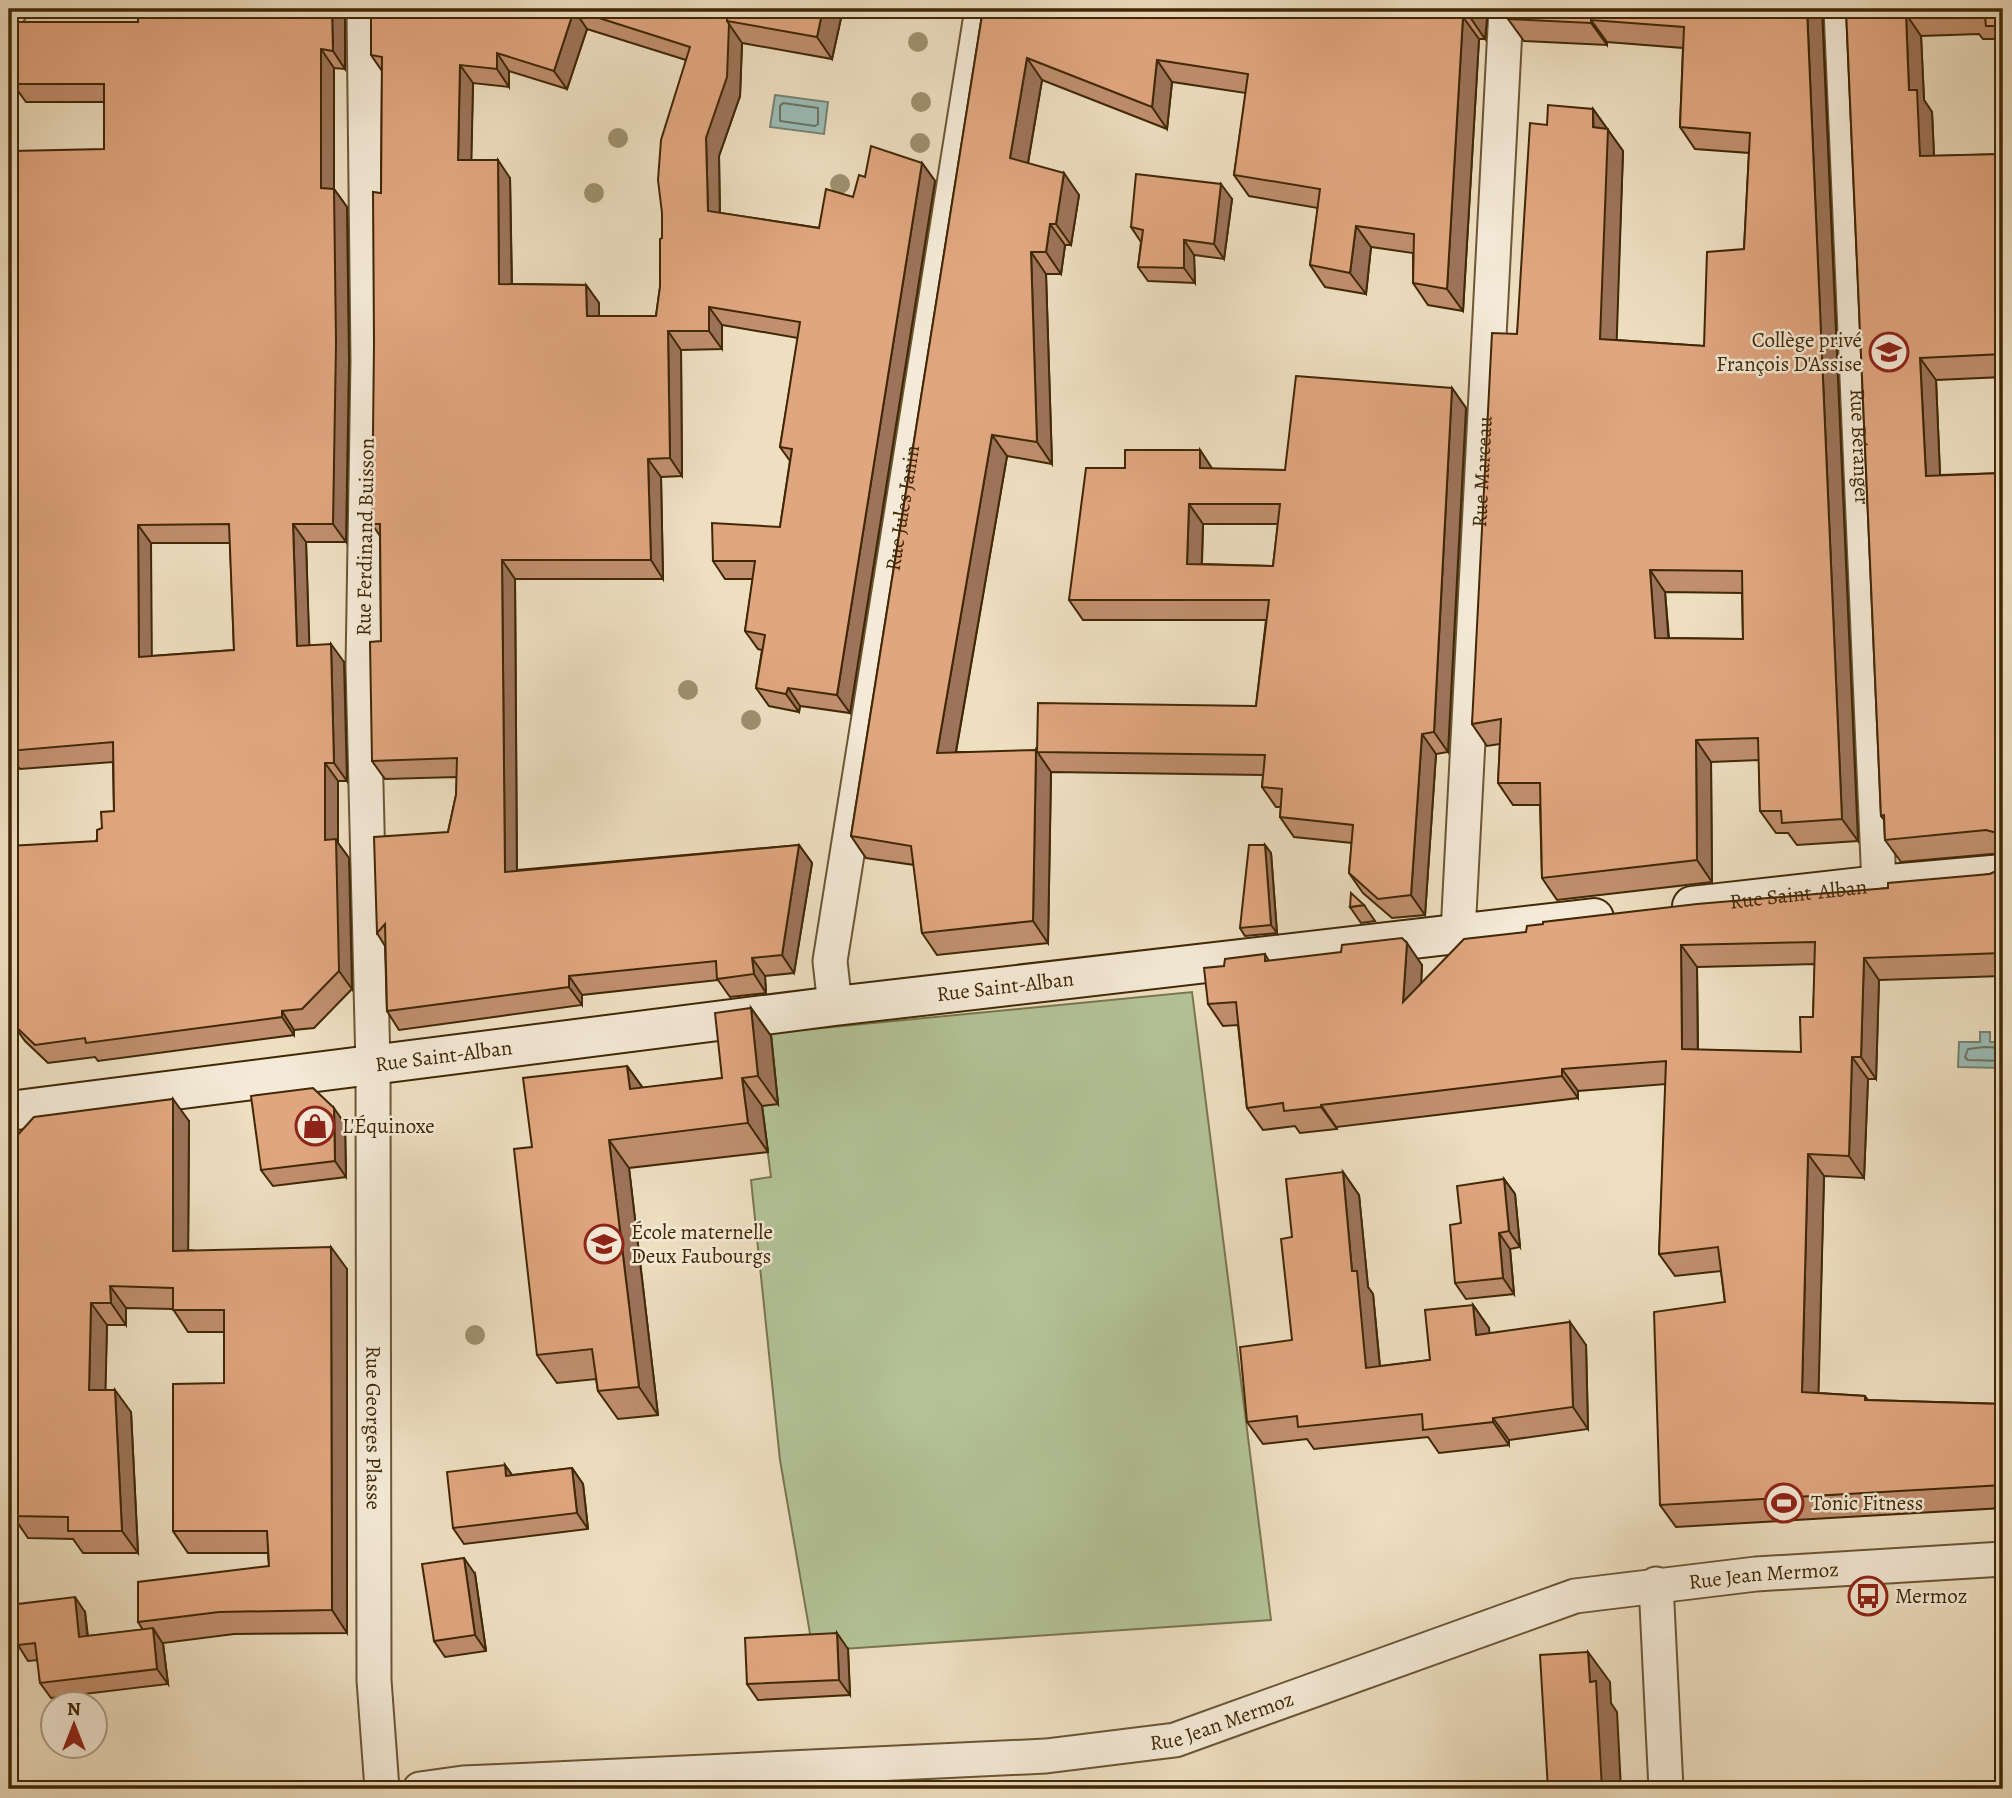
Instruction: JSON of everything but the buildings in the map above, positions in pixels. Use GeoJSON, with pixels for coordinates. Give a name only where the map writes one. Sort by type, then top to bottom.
{"type":"FeatureCollection","features":[{"type":"Feature","properties":{"kind":"street","name":"Rue Ferdinand Buisson"},"geometry":{"type":"LineString","coordinates":[[364,9],[368,361],[363,667],[373,1065]]}},
{"type":"Feature","properties":{"kind":"street","name":"Rue Jules Janin"},"geometry":{"type":"LineString","coordinates":[[835,1006],[830,961],[982,9]]}},
{"type":"Feature","properties":{"kind":"street","name":"Rue Marceau"},"geometry":{"type":"LineString","coordinates":[[1458,933],[1506,9]]}},
{"type":"Feature","properties":{"kind":"street","name":"Rue Béranger"},"geometry":{"type":"LineString","coordinates":[[1841,9],[1879,885]]}},
{"type":"Feature","properties":{"kind":"street","name":"Rue Saint-Alban"},"geometry":{"type":"LineString","coordinates":[[9,1111],[835,1006],[1639,912],[2003,874]]}},
{"type":"Feature","properties":{"kind":"street","name":"Rue Georges Plasse"},"geometry":{"type":"LineString","coordinates":[[373,1065],[374,1680],[382,1789]]}},
{"type":"Feature","properties":{"kind":"street","name":"Rue Jean Mermoz"},"geometry":{"type":"LineString","coordinates":[[420,1789],[499,1781],[1046,1756],[1175,1740],[1574,1596],[1756,1574],[2003,1559]]}},
{"type":"Feature","properties":{"kind":"street"},"geometry":{"type":"LineString","coordinates":[[1656,1584],[1666,1789]]}},
{"type":"Feature","properties":{"kind":"green space"},"geometry":{"type":"Polygon","coordinates":[[[1192,992],[1271,1620],[813,1651],[780,1460],[751,1180],[771,1177],[763,1116],[752,1107],[778,1104],[771,1033],[1192,992]]]}},
{"type":"Feature","properties":{"kind":"water"},"geometry":{"type":"Polygon","coordinates":[[[775,95],[828,102],[824,134],[770,127],[775,95]]]}},
{"type":"Feature","properties":{"kind":"water"},"geometry":{"type":"Polygon","coordinates":[[[1980,1032],[1990,1032],[1990,1042],[2003,1042],[2003,1068],[1958,1067],[1959,1042],[1980,1042],[1980,1032]]]}},
{"type":"Feature","properties":{"kind":"place","name":"Collège privé François D'Assise"},"geometry":{"type":"Point","coordinates":[1889,352]}},
{"type":"Feature","properties":{"kind":"place","name":"L'Équinoxe"},"geometry":{"type":"Point","coordinates":[315,1126]}},
{"type":"Feature","properties":{"kind":"place","name":"École maternelle Deux Faubourgs"},"geometry":{"type":"Point","coordinates":[604,1244]}},
{"type":"Feature","properties":{"kind":"place","name":"Tonic Fitness"},"geometry":{"type":"Point","coordinates":[1784,1503]}},
{"type":"Feature","properties":{"kind":"place","name":"Mermoz"},"geometry":{"type":"Point","coordinates":[1868,1596]}}]}
